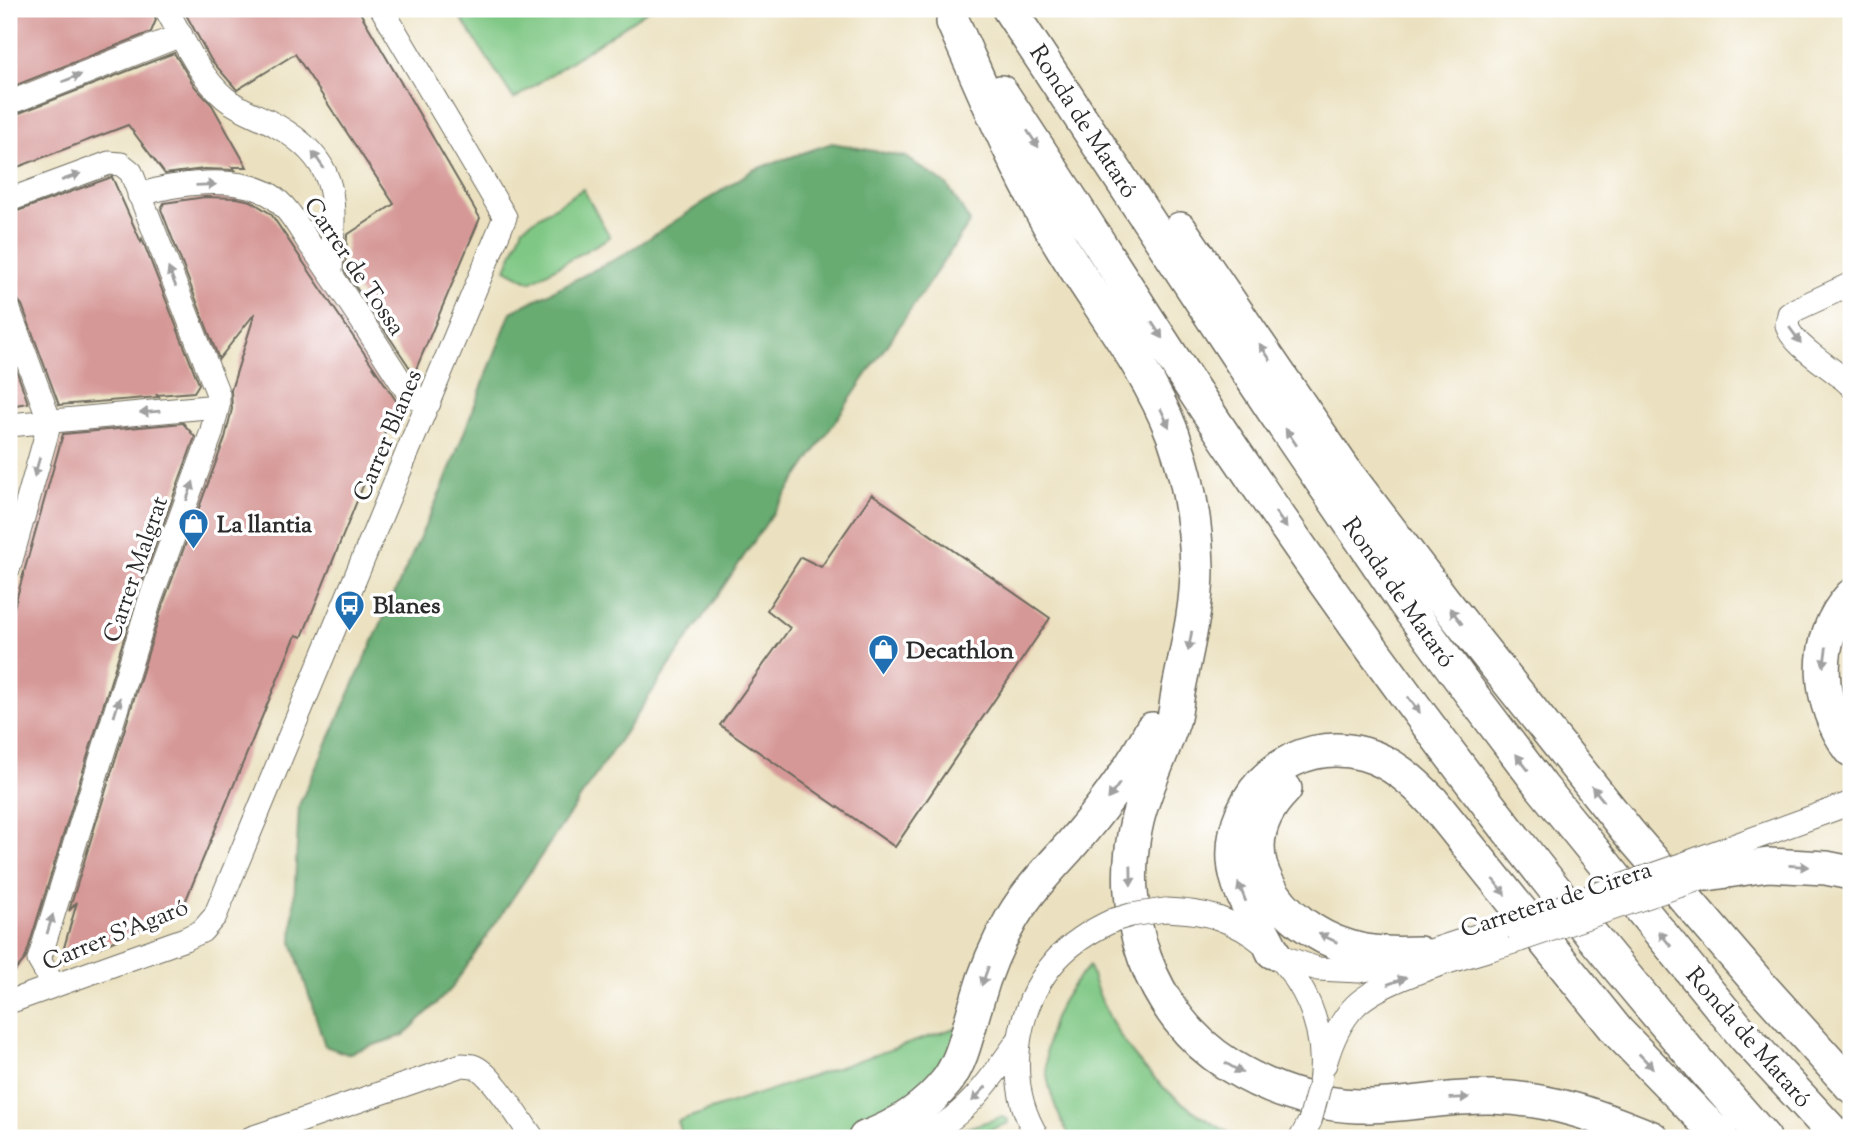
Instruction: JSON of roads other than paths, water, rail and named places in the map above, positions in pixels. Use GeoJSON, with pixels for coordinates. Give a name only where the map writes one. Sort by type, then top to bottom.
{"type":"FeatureCollection","features":[{"type":"Feature","properties":{"kind":"highway","name":"Ronda de Mataró"},"geometry":{"type":"LineString","coordinates":[[1009,9],[1273,410],[1404,602],[1472,695],[1541,786],[1745,1037],[1838,1138]]}},
{"type":"Feature","properties":{"kind":"highway"},"geometry":{"type":"LineString","coordinates":[[949,15],[1007,144],[1048,223],[1138,368],[1172,435],[1192,507],[1197,568],[1193,624],[1174,719],[1137,819],[1131,860],[1136,931],[1154,982],[1202,1045],[1250,1077],[1279,1091],[1352,1106],[1449,1098],[1516,1099],[1591,1113],[1636,1134]]}},
{"type":"Feature","properties":{"kind":"highway"},"geometry":{"type":"LineString","coordinates":[[949,15],[1099,240],[1237,456],[1385,666],[1551,885],[1688,1052],[1764,1138]]}},
{"type":"Feature","properties":{"kind":"highway"},"geometry":{"type":"LineString","coordinates":[[1053,73],[1133,163],[1203,260],[1345,471],[1629,833],[1851,1086]]}},
{"type":"Feature","properties":{"kind":"highway"},"geometry":{"type":"LineString","coordinates":[[1851,596],[1839,611],[1832,627],[1823,664],[1825,698],[1831,717],[1851,750]]}},
{"type":"Feature","properties":{"kind":"highway"},"geometry":{"type":"LineString","coordinates":[[865,1138],[893,1128],[922,1108],[947,1080],[961,1054],[990,964],[1013,918],[1046,870],[1111,795],[1145,745],[1159,716],[1178,693]]}},
{"type":"Feature","properties":{"kind":"highway"},"geometry":{"type":"LineString","coordinates":[[1275,954],[1249,908],[1237,881],[1234,862],[1237,823],[1253,791],[1280,767],[1313,753],[1349,751],[1380,760],[1413,781],[1618,1032],[1721,1138]]}},
{"type":"Feature","properties":{"kind":"highway"},"geometry":{"type":"LineString","coordinates":[[1419,954],[1381,953],[1348,947],[1326,938],[1287,911],[1270,890],[1261,867],[1257,841],[1266,812],[1274,799],[1300,778],[1331,768],[1346,769],[1385,782],[1436,830],[1472,852]]}},
{"type":"Feature","properties":{"kind":"highway"},"geometry":{"type":"LineString","coordinates":[[1629,833],[1660,855],[1851,1066]]}},
{"type":"Feature","properties":{"kind":"highway"},"geometry":{"type":"LineString","coordinates":[[1697,872],[1768,865],[1826,868],[1851,873]]}},
{"type":"Feature","properties":{"kind":"street"},"geometry":{"type":"LineString","coordinates":[[166,9],[209,83],[227,100],[299,139],[317,156],[328,176],[332,200],[331,274]]}},
{"type":"Feature","properties":{"kind":"street","name":"Carrer Blanes"},"geometry":{"type":"LineString","coordinates":[[225,897],[505,217],[382,9]]}},
{"type":"Feature","properties":{"kind":"street"},"geometry":{"type":"LineString","coordinates":[[9,103],[181,35]]}},
{"type":"Feature","properties":{"kind":"street","name":"Carrer Malgrat"},"geometry":{"type":"LineString","coordinates":[[9,200],[109,163],[121,164],[131,172],[218,394],[211,434],[150,600],[39,960],[54,986]]}},
{"type":"Feature","properties":{"kind":"street","name":"Carrer de Tossa"},"geometry":{"type":"LineString","coordinates":[[139,195],[165,186],[244,184],[270,195],[285,208],[409,394],[429,403]]}},
{"type":"Feature","properties":{"kind":"street"},"geometry":{"type":"LineString","coordinates":[[1851,285],[1797,309],[1789,314],[1787,325],[1793,337],[1851,386]]}},
{"type":"Feature","properties":{"kind":"street"},"geometry":{"type":"LineString","coordinates":[[9,310],[50,422],[9,567]]}},
{"type":"Feature","properties":{"kind":"street"},"geometry":{"type":"LineString","coordinates":[[9,425],[218,406]]}},
{"type":"Feature","properties":{"kind":"street","name":"Carretera de Cirera"},"geometry":{"type":"LineString","coordinates":[[1320,1081],[1343,1020],[1356,1005],[1388,984],[1512,933],[1697,872],[1836,817],[1851,803]]}},
{"type":"Feature","properties":{"kind":"street","name":"Carrer S'Agaró"},"geometry":{"type":"LineString","coordinates":[[9,1002],[202,931],[215,916],[225,897]]}},
{"type":"Feature","properties":{"kind":"street"},"geometry":{"type":"LineString","coordinates":[[1038,1138],[1027,1116],[1018,1078],[1019,1039],[1036,989],[1056,960],[1083,937],[1114,920],[1148,912],[1183,911],[1218,918],[1250,933],[1292,972],[1313,1012],[1318,1034],[1320,1081],[1306,1129]]}},
{"type":"Feature","properties":{"kind":"street","name":"Carretera de Cirera"},"geometry":{"type":"LineString","coordinates":[[1275,954],[1318,969],[1347,972],[1376,968],[1419,954],[1512,933]]}},
{"type":"Feature","properties":{"kind":"street"},"geometry":{"type":"LineString","coordinates":[[916,1138],[940,1127],[982,1092],[1019,1039]]}},
{"type":"Feature","properties":{"kind":"street"},"geometry":{"type":"LineString","coordinates":[[251,1138],[462,1065],[473,1066],[482,1071],[533,1138]]}},
{"type":"Feature","properties":{"kind":"place","name":"La llantia"},"geometry":{"type":"Point","coordinates":[194,551]}},
{"type":"Feature","properties":{"kind":"place","name":"Blanes"},"geometry":{"type":"Point","coordinates":[350,632]}},
{"type":"Feature","properties":{"kind":"place","name":"Decathlon"},"geometry":{"type":"Point","coordinates":[883,677]}}]}
